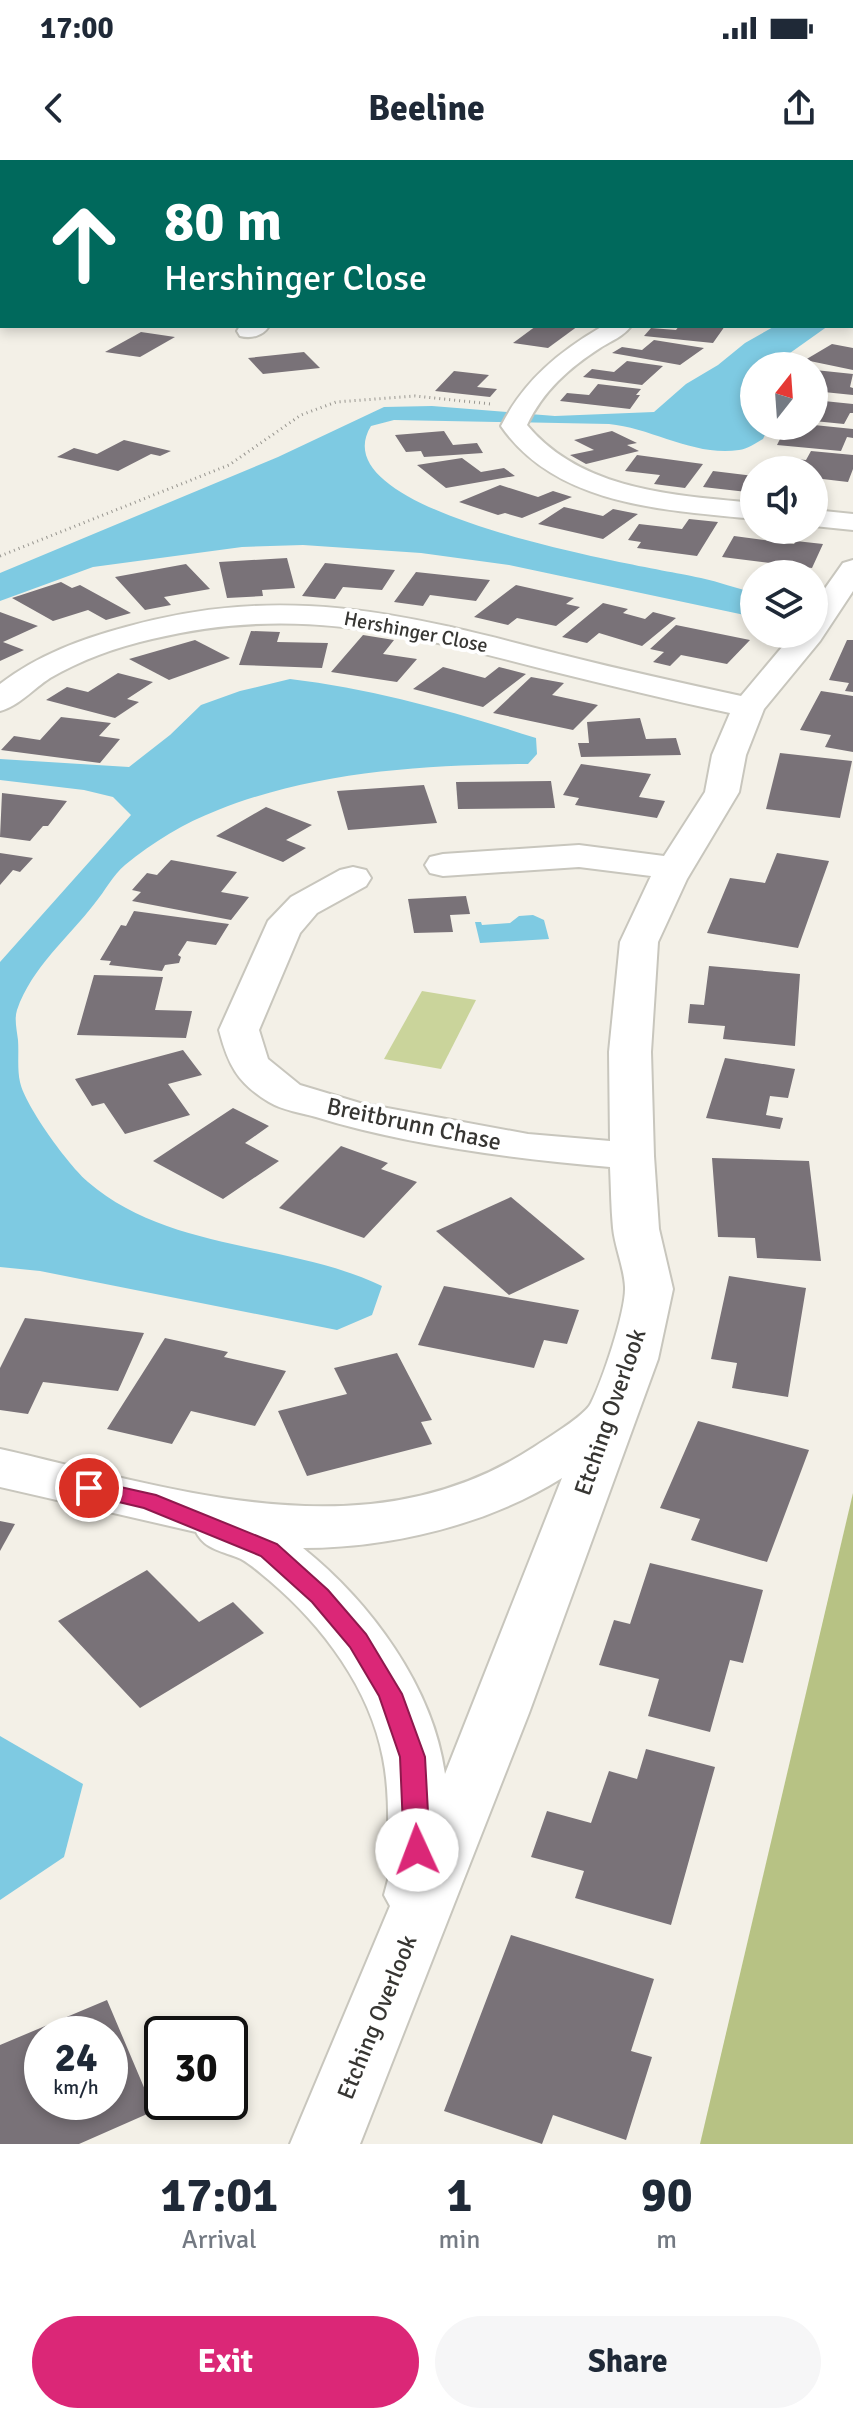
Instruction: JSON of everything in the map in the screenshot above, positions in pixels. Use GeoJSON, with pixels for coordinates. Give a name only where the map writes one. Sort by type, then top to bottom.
{"type":"FeatureCollection","features":[{"type":"Feature","properties":{"kind":"street"},"geometry":{"type":"LineString","coordinates":[[617,328],[577,352],[528,398],[519,416],[526,444],[575,475],[607,487],[684,504],[740,510]]}},
{"type":"Feature","properties":{"kind":"street"},"geometry":{"type":"LineString","coordinates":[[828,519],[853,522]]}},
{"type":"Feature","properties":{"kind":"street","name":"Etching Overlook"},"geometry":{"type":"LineString","coordinates":[[828,606],[853,569]]}},
{"type":"Feature","properties":{"kind":"street","name":"Hershinger Close"},"geometry":{"type":"LineString","coordinates":[[0,701],[27,679],[61,658],[154,628],[281,615],[352,617],[431,631],[650,687],[749,707]]}},
{"type":"Feature","properties":{"kind":"street","name":"Etching Overlook"},"geometry":{"type":"LineString","coordinates":[[325,2144],[500,1713],[633,1359],[649,1289],[636,1229],[632,1156],[630,1052],[639,942],[674,868],[722,792],[729,755],[749,707],[796,648]]}},
{"type":"Feature","properties":{"kind":"street"},"geometry":{"type":"LineString","coordinates":[[443,865],[579,856],[674,868]]}},
{"type":"Feature","properties":{"kind":"street","name":"Breitbrunn Chase"},"geometry":{"type":"LineString","coordinates":[[353,878],[304,905],[282,929],[239,1030],[249,1064],[285,1094],[353,1115],[528,1147],[632,1156]]}},
{"type":"Feature","properties":{"kind":"street"},"geometry":{"type":"LineString","coordinates":[[0,1468],[235,1521],[303,1528],[367,1523],[439,1511],[525,1477],[609,1419]]}},
{"type":"Feature","properties":{"kind":"street"},"geometry":{"type":"LineString","coordinates":[[148,1501],[269,1550],[320,1596],[358,1641],[390,1694],[413,1757],[419,1880],[405,1949]]}},
{"type":"Feature","properties":{"kind":"path"},"geometry":{"type":"LineString","coordinates":[[0,556],[229,465],[301,415],[336,402],[415,396],[519,416]]}},
{"type":"Feature","properties":{"kind":"green space"},"geometry":{"type":"Polygon","coordinates":[[[422,991],[476,1000],[441,1069],[384,1059],[422,991]]]}},
{"type":"Feature","properties":{"kind":"green space"},"geometry":{"type":"Polygon","coordinates":[[[853,1493],[853,2144],[700,2144],[853,1493]]]}},
{"type":"Feature","properties":{"kind":"water"},"geometry":{"type":"Polygon","coordinates":[[[771,328],[825,328],[791,352],[740,352],[740,440],[761,440],[739,450],[690,446],[609,424],[394,420],[371,426],[367,458],[392,486],[438,511],[497,532],[740,589],[740,614],[509,565],[421,553],[303,545],[242,547],[93,567],[0,601],[0,573],[278,457],[384,407],[432,406],[555,416],[654,412],[686,384],[718,365],[745,343],[771,328]]]}},
{"type":"Feature","properties":{"kind":"water"},"geometry":{"type":"Polygon","coordinates":[[[290,679],[383,695],[506,728],[536,738],[537,754],[528,764],[410,769],[293,786],[218,810],[169,834],[121,869],[32,980],[16,1014],[19,1077],[30,1106],[59,1150],[88,1182],[120,1205],[155,1222],[192,1234],[309,1261],[382,1286],[372,1315],[337,1330],[40,1271],[0,1267],[0,962],[131,815],[113,797],[84,790],[0,780],[0,759],[129,767],[170,735],[201,705],[240,691],[290,679]]]}},
{"type":"Feature","properties":{"kind":"water"},"geometry":{"type":"Polygon","coordinates":[[[533,915],[544,920],[549,939],[480,943],[475,922],[482,925],[510,923],[519,916],[533,915]]]}},
{"type":"Feature","properties":{"kind":"water"},"geometry":{"type":"Polygon","coordinates":[[[0,1736],[83,1784],[64,1857],[0,1900],[0,1736]]]}},
{"type":"Feature","properties":{"kind":"building"},"geometry":{"type":"Polygon","coordinates":[[[533,328],[575,328],[548,348],[513,343],[533,328]]]}},
{"type":"Feature","properties":{"kind":"building"},"geometry":{"type":"Polygon","coordinates":[[[651,328],[724,328],[713,343],[644,336],[651,328]]]}},
{"type":"Feature","properties":{"kind":"building"},"geometry":{"type":"Polygon","coordinates":[[[141,332],[175,337],[140,357],[105,352],[141,332]]]}},
{"type":"Feature","properties":{"kind":"building"},"geometry":{"type":"Polygon","coordinates":[[[654,340],[704,348],[680,365],[612,353],[622,347],[642,350],[654,340]]]}},
{"type":"Feature","properties":{"kind":"building"},"geometry":{"type":"Polygon","coordinates":[[[832,344],[853,348],[853,370],[828,365],[828,352],[818,352],[832,344]]]}},
{"type":"Feature","properties":{"kind":"building"},"geometry":{"type":"Polygon","coordinates":[[[304,352],[320,368],[263,374],[248,358],[304,352]]]}},
{"type":"Feature","properties":{"kind":"building"},"geometry":{"type":"Polygon","coordinates":[[[627,361],[663,366],[642,385],[583,377],[592,369],[614,372],[627,361]]]}},
{"type":"Feature","properties":{"kind":"building"},"geometry":{"type":"Polygon","coordinates":[[[454,371],[489,375],[477,387],[497,389],[490,397],[435,391],[454,371]]]}},
{"type":"Feature","properties":{"kind":"building"},"geometry":{"type":"Polygon","coordinates":[[[828,371],[853,374],[850,387],[853,388],[853,395],[828,392],[828,371]]]}},
{"type":"Feature","properties":{"kind":"building"},"geometry":{"type":"Polygon","coordinates":[[[598,384],[641,389],[636,395],[640,395],[630,409],[560,401],[567,393],[589,395],[598,384]]]}},
{"type":"Feature","properties":{"kind":"building"},"geometry":{"type":"Polygon","coordinates":[[[828,401],[853,404],[853,413],[844,424],[828,422],[828,401]]]}},
{"type":"Feature","properties":{"kind":"building"},"geometry":{"type":"Polygon","coordinates":[[[828,426],[853,429],[853,438],[847,437],[841,451],[777,445],[780,440],[828,440],[828,426]]]}},
{"type":"Feature","properties":{"kind":"building"},"geometry":{"type":"Polygon","coordinates":[[[444,431],[453,445],[477,443],[483,453],[424,457],[421,451],[406,452],[395,435],[444,431]]]}},
{"type":"Feature","properties":{"kind":"building"},"geometry":{"type":"Polygon","coordinates":[[[612,431],[637,443],[627,445],[639,451],[586,464],[570,455],[594,450],[574,440],[612,431]]]}},
{"type":"Feature","properties":{"kind":"building"},"geometry":{"type":"Polygon","coordinates":[[[124,440],[171,451],[160,456],[151,454],[118,471],[57,457],[74,448],[97,454],[124,440]]]}},
{"type":"Feature","properties":{"kind":"building"},"geometry":{"type":"Polygon","coordinates":[[[811,451],[853,455],[853,469],[848,482],[828,480],[828,456],[808,456],[811,451]]]}},
{"type":"Feature","properties":{"kind":"building"},"geometry":{"type":"Polygon","coordinates":[[[637,455],[703,464],[685,488],[654,484],[660,475],[625,471],[637,455]]]}},
{"type":"Feature","properties":{"kind":"building"},"geometry":{"type":"Polygon","coordinates":[[[462,458],[481,472],[504,468],[515,476],[446,488],[417,465],[462,458]]]}},
{"type":"Feature","properties":{"kind":"building"},"geometry":{"type":"Polygon","coordinates":[[[713,471],[740,474],[740,491],[703,487],[713,471]]]}},
{"type":"Feature","properties":{"kind":"building"},"geometry":{"type":"Polygon","coordinates":[[[500,485],[538,497],[553,491],[572,497],[522,518],[505,513],[498,515],[459,502],[500,485]]]}},
{"type":"Feature","properties":{"kind":"building"},"geometry":{"type":"Polygon","coordinates":[[[564,507],[603,516],[613,509],[638,514],[603,539],[538,524],[564,507]]]}},
{"type":"Feature","properties":{"kind":"building"},"geometry":{"type":"Polygon","coordinates":[[[689,519],[718,522],[697,556],[637,548],[641,542],[628,540],[639,524],[682,529],[689,519]]]}},
{"type":"Feature","properties":{"kind":"building"},"geometry":{"type":"Polygon","coordinates":[[[734,536],[740,537],[740,544],[823,544],[816,560],[722,557],[734,536]]]}},
{"type":"Feature","properties":{"kind":"building"},"geometry":{"type":"Polygon","coordinates":[[[287,558],[295,588],[262,590],[263,596],[227,598],[219,562],[287,558]]]}},
{"type":"Feature","properties":{"kind":"building"},"geometry":{"type":"Polygon","coordinates":[[[325,563],[395,570],[382,590],[343,587],[335,599],[302,596],[325,563]]]}},
{"type":"Feature","properties":{"kind":"building"},"geometry":{"type":"Polygon","coordinates":[[[186,564],[210,589],[164,597],[171,605],[145,610],[115,577],[186,564]]]}},
{"type":"Feature","properties":{"kind":"building"},"geometry":{"type":"Polygon","coordinates":[[[416,572],[490,580],[476,601],[430,595],[423,606],[394,602],[416,572]]]}},
{"type":"Feature","properties":{"kind":"building"},"geometry":{"type":"Polygon","coordinates":[[[61,582],[72,588],[80,585],[131,613],[106,620],[88,610],[53,621],[12,598],[61,582]]]}},
{"type":"Feature","properties":{"kind":"building"},"geometry":{"type":"Polygon","coordinates":[[[516,585],[574,598],[566,604],[580,607],[556,626],[517,618],[508,625],[474,617],[516,585]]]}},
{"type":"Feature","properties":{"kind":"building"},"geometry":{"type":"Polygon","coordinates":[[[603,603],[628,609],[623,613],[645,619],[653,612],[676,618],[642,646],[599,633],[587,643],[562,637],[603,603]]]}},
{"type":"Feature","properties":{"kind":"building"},"geometry":{"type":"Polygon","coordinates":[[[0,612],[38,626],[3,642],[24,650],[0,661],[0,612]]]}},
{"type":"Feature","properties":{"kind":"building"},"geometry":{"type":"Polygon","coordinates":[[[676,625],[740,638],[742,648],[727,664],[681,655],[670,666],[653,662],[664,652],[650,649],[676,625]]]}},
{"type":"Feature","properties":{"kind":"building"},"geometry":{"type":"Polygon","coordinates":[[[251,631],[280,632],[277,642],[328,643],[322,668],[239,665],[251,631]]]}},
{"type":"Feature","properties":{"kind":"building"},"geometry":{"type":"Polygon","coordinates":[[[363,635],[394,640],[383,654],[417,659],[397,682],[331,672],[363,635]]]}},
{"type":"Feature","properties":{"kind":"building"},"geometry":{"type":"Polygon","coordinates":[[[195,640],[230,658],[169,680],[129,659],[195,640]]]}},
{"type":"Feature","properties":{"kind":"building"},"geometry":{"type":"Polygon","coordinates":[[[847,640],[853,640],[853,692],[845,691],[849,683],[829,680],[847,640]]]}},
{"type":"Feature","properties":{"kind":"building"},"geometry":{"type":"Polygon","coordinates":[[[443,667],[485,678],[499,667],[526,674],[483,707],[413,689],[443,667]]]}},
{"type":"Feature","properties":{"kind":"building"},"geometry":{"type":"Polygon","coordinates":[[[118,673],[153,682],[127,699],[139,702],[115,718],[46,700],[67,687],[88,692],[118,673]]]}},
{"type":"Feature","properties":{"kind":"building"},"geometry":{"type":"Polygon","coordinates":[[[531,677],[564,683],[552,695],[598,705],[573,730],[493,713],[531,677]]]}},
{"type":"Feature","properties":{"kind":"building"},"geometry":{"type":"Polygon","coordinates":[[[821,691],[853,696],[853,752],[825,747],[831,735],[800,730],[821,691]]]}},
{"type":"Feature","properties":{"kind":"building"},"geometry":{"type":"Polygon","coordinates":[[[61,717],[111,723],[99,736],[120,739],[100,763],[1,750],[14,736],[40,740],[61,717]]]}},
{"type":"Feature","properties":{"kind":"building"},"geometry":{"type":"Polygon","coordinates":[[[640,718],[646,739],[676,738],[681,755],[581,757],[578,743],[589,743],[587,722],[640,718]]]}},
{"type":"Feature","properties":{"kind":"building"},"geometry":{"type":"Polygon","coordinates":[[[780,753],[852,761],[840,818],[766,809],[780,753]]]}},
{"type":"Feature","properties":{"kind":"building"},"geometry":{"type":"Polygon","coordinates":[[[581,764],[651,774],[639,797],[665,801],[657,818],[575,805],[579,798],[563,795],[581,764]]]}},
{"type":"Feature","properties":{"kind":"building"},"geometry":{"type":"Polygon","coordinates":[[[551,781],[555,808],[458,809],[456,782],[551,781]]]}},
{"type":"Feature","properties":{"kind":"building"},"geometry":{"type":"Polygon","coordinates":[[[424,785],[437,823],[348,830],[337,791],[424,785]]]}},
{"type":"Feature","properties":{"kind":"building"},"geometry":{"type":"Polygon","coordinates":[[[2,793],[67,801],[48,826],[43,826],[30,841],[0,837],[2,793]]]}},
{"type":"Feature","properties":{"kind":"building"},"geometry":{"type":"Polygon","coordinates":[[[266,807],[312,825],[286,840],[306,848],[283,862],[216,836],[266,807]]]}},
{"type":"Feature","properties":{"kind":"building"},"geometry":{"type":"Polygon","coordinates":[[[0,853],[33,858],[20,872],[13,870],[0,885],[0,853]]]}},
{"type":"Feature","properties":{"kind":"building"},"geometry":{"type":"Polygon","coordinates":[[[777,853],[829,861],[798,948],[707,933],[730,878],[765,883],[777,853]]]}},
{"type":"Feature","properties":{"kind":"building"},"geometry":{"type":"Polygon","coordinates":[[[171,860],[237,872],[221,892],[249,897],[231,920],[132,901],[141,892],[132,890],[147,873],[157,875],[171,860]]]}},
{"type":"Feature","properties":{"kind":"building"},"geometry":{"type":"Polygon","coordinates":[[[466,896],[470,914],[450,915],[453,932],[414,933],[408,899],[466,896]]]}},
{"type":"Feature","properties":{"kind":"building"},"geometry":{"type":"Polygon","coordinates":[[[134,911],[229,924],[216,945],[187,941],[178,955],[181,957],[179,963],[165,965],[162,971],[109,965],[111,961],[100,960],[121,925],[126,926],[134,911]]]}},
{"type":"Feature","properties":{"kind":"building"},"geometry":{"type":"Polygon","coordinates":[[[709,966],[800,974],[795,1046],[723,1039],[725,1026],[688,1023],[690,1004],[704,1005],[709,966]]]}},
{"type":"Feature","properties":{"kind":"building"},"geometry":{"type":"Polygon","coordinates":[[[94,975],[163,977],[155,1010],[192,1011],[186,1038],[77,1035],[94,975]]]}},
{"type":"Feature","properties":{"kind":"building"},"geometry":{"type":"Polygon","coordinates":[[[183,1050],[202,1075],[168,1084],[190,1115],[125,1134],[104,1103],[92,1106],[75,1079],[183,1050]]]}},
{"type":"Feature","properties":{"kind":"building"},"geometry":{"type":"Polygon","coordinates":[[[725,1058],[795,1069],[788,1098],[770,1096],[766,1115],[783,1118],[780,1129],[706,1118],[725,1058]]]}},
{"type":"Feature","properties":{"kind":"building"},"geometry":{"type":"Polygon","coordinates":[[[233,1108],[269,1126],[245,1143],[279,1161],[223,1199],[153,1161],[233,1108]]]}},
{"type":"Feature","properties":{"kind":"building"},"geometry":{"type":"Polygon","coordinates":[[[341,1146],[388,1163],[381,1169],[417,1182],[364,1238],[279,1208],[341,1146]]]}},
{"type":"Feature","properties":{"kind":"building"},"geometry":{"type":"Polygon","coordinates":[[[712,1158],[809,1161],[821,1261],[757,1258],[755,1238],[718,1237],[712,1158]]]}},
{"type":"Feature","properties":{"kind":"building"},"geometry":{"type":"Polygon","coordinates":[[[511,1197],[585,1259],[509,1295],[436,1231],[511,1197]]]}},
{"type":"Feature","properties":{"kind":"building"},"geometry":{"type":"Polygon","coordinates":[[[729,1276],[806,1288],[788,1397],[732,1388],[737,1363],[711,1359],[729,1276]]]}},
{"type":"Feature","properties":{"kind":"building"},"geometry":{"type":"Polygon","coordinates":[[[444,1286],[579,1310],[567,1344],[544,1340],[534,1368],[418,1345],[444,1286]]]}},
{"type":"Feature","properties":{"kind":"building"},"geometry":{"type":"Polygon","coordinates":[[[25,1318],[144,1333],[118,1391],[43,1382],[28,1414],[0,1410],[0,1368],[25,1318]]]}},
{"type":"Feature","properties":{"kind":"building"},"geometry":{"type":"Polygon","coordinates":[[[165,1338],[228,1352],[224,1357],[286,1371],[255,1426],[191,1411],[172,1444],[107,1429],[165,1338]]]}},
{"type":"Feature","properties":{"kind":"building"},"geometry":{"type":"Polygon","coordinates":[[[397,1353],[432,1420],[421,1422],[432,1444],[307,1476],[278,1411],[347,1394],[334,1368],[397,1353]]]}},
{"type":"Feature","properties":{"kind":"building"},"geometry":{"type":"Polygon","coordinates":[[[698,1421],[809,1450],[767,1562],[691,1540],[700,1519],[660,1508],[698,1421]]]}},
{"type":"Feature","properties":{"kind":"building"},"geometry":{"type":"Polygon","coordinates":[[[0,1521],[15,1524],[0,1551],[0,1521]]]}},
{"type":"Feature","properties":{"kind":"building"},"geometry":{"type":"Polygon","coordinates":[[[650,1563],[763,1590],[743,1663],[730,1660],[710,1732],[648,1716],[659,1679],[599,1665],[614,1620],[630,1624],[650,1563]]]}},
{"type":"Feature","properties":{"kind":"building"},"geometry":{"type":"Polygon","coordinates":[[[147,1570],[199,1622],[233,1602],[264,1633],[140,1708],[58,1621],[147,1570]]]}},
{"type":"Feature","properties":{"kind":"building"},"geometry":{"type":"Polygon","coordinates":[[[646,1749],[715,1767],[671,1925],[575,1898],[584,1871],[531,1857],[547,1811],[591,1823],[609,1771],[637,1779],[646,1749]]]}},
{"type":"Feature","properties":{"kind":"building"},"geometry":{"type":"Polygon","coordinates":[[[511,1935],[654,1979],[631,2051],[652,2057],[626,2140],[553,2115],[542,2144],[444,2111],[511,1935]]]}},
{"type":"Feature","properties":{"kind":"building"},"geometry":{"type":"Polygon","coordinates":[[[107,2000],[114,2016],[69,2016],[107,2000]]]}},
{"type":"Feature","properties":{"kind":"building"},"geometry":{"type":"Polygon","coordinates":[[[24,2035],[24,2120],[128,2120],[128,2050],[144,2087],[144,2115],[79,2144],[0,2144],[0,2045],[24,2035]]]}},
{"type":"Feature","properties":{"kind":"route"},"geometry":{"type":"LineString","coordinates":[[89,1488],[148,1501],[269,1550],[320,1596],[358,1641],[390,1694],[413,1757],[417,1850]]}}]}
